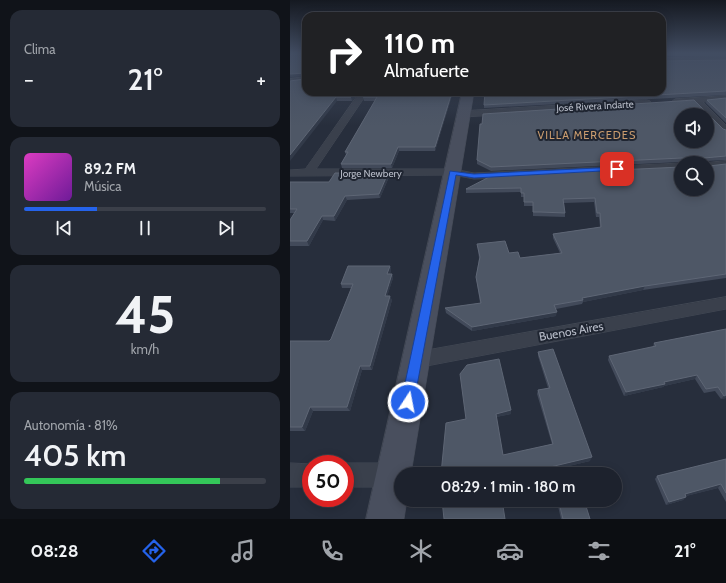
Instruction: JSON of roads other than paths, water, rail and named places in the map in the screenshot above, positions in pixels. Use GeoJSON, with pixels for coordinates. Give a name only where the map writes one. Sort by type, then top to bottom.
{"type":"FeatureCollection","features":[{"type":"Feature","properties":{"kind":"main road"},"geometry":{"type":"LineString","coordinates":[[385,519],[466,103]]}},
{"type":"Feature","properties":{"kind":"street"},"geometry":{"type":"LineString","coordinates":[[290,81],[302,80]]}},
{"type":"Feature","properties":{"kind":"street"},"geometry":{"type":"LineString","coordinates":[[308,173],[361,96]]}},
{"type":"Feature","properties":{"kind":"street","name":"José Rivera Indarte"},"geometry":{"type":"LineString","coordinates":[[466,103],[661,103],[726,98]]}},
{"type":"Feature","properties":{"kind":"street"},"geometry":{"type":"LineString","coordinates":[[697,101],[726,130]]}},
{"type":"Feature","properties":{"kind":"street"},"geometry":{"type":"LineString","coordinates":[[714,165],[726,164]]}},
{"type":"Feature","properties":{"kind":"street","name":"Jorge Newbery"},"geometry":{"type":"LineString","coordinates":[[290,173],[453,172],[474,176],[674,166]]}},
{"type":"Feature","properties":{"kind":"street","name":"Buenos Aires"},"geometry":{"type":"LineString","coordinates":[[416,360],[726,303]]}},
{"type":"Feature","properties":{"kind":"street"},"geometry":{"type":"LineString","coordinates":[[290,476],[302,475]]}},
{"type":"Feature","properties":{"kind":"street"},"geometry":{"type":"LineString","coordinates":[[354,475],[393,475]]}},
{"type":"Feature","properties":{"kind":"district","name":"VILLA MERCEDES"},"geometry":{"type":"Point","coordinates":[587,135]}}]}
